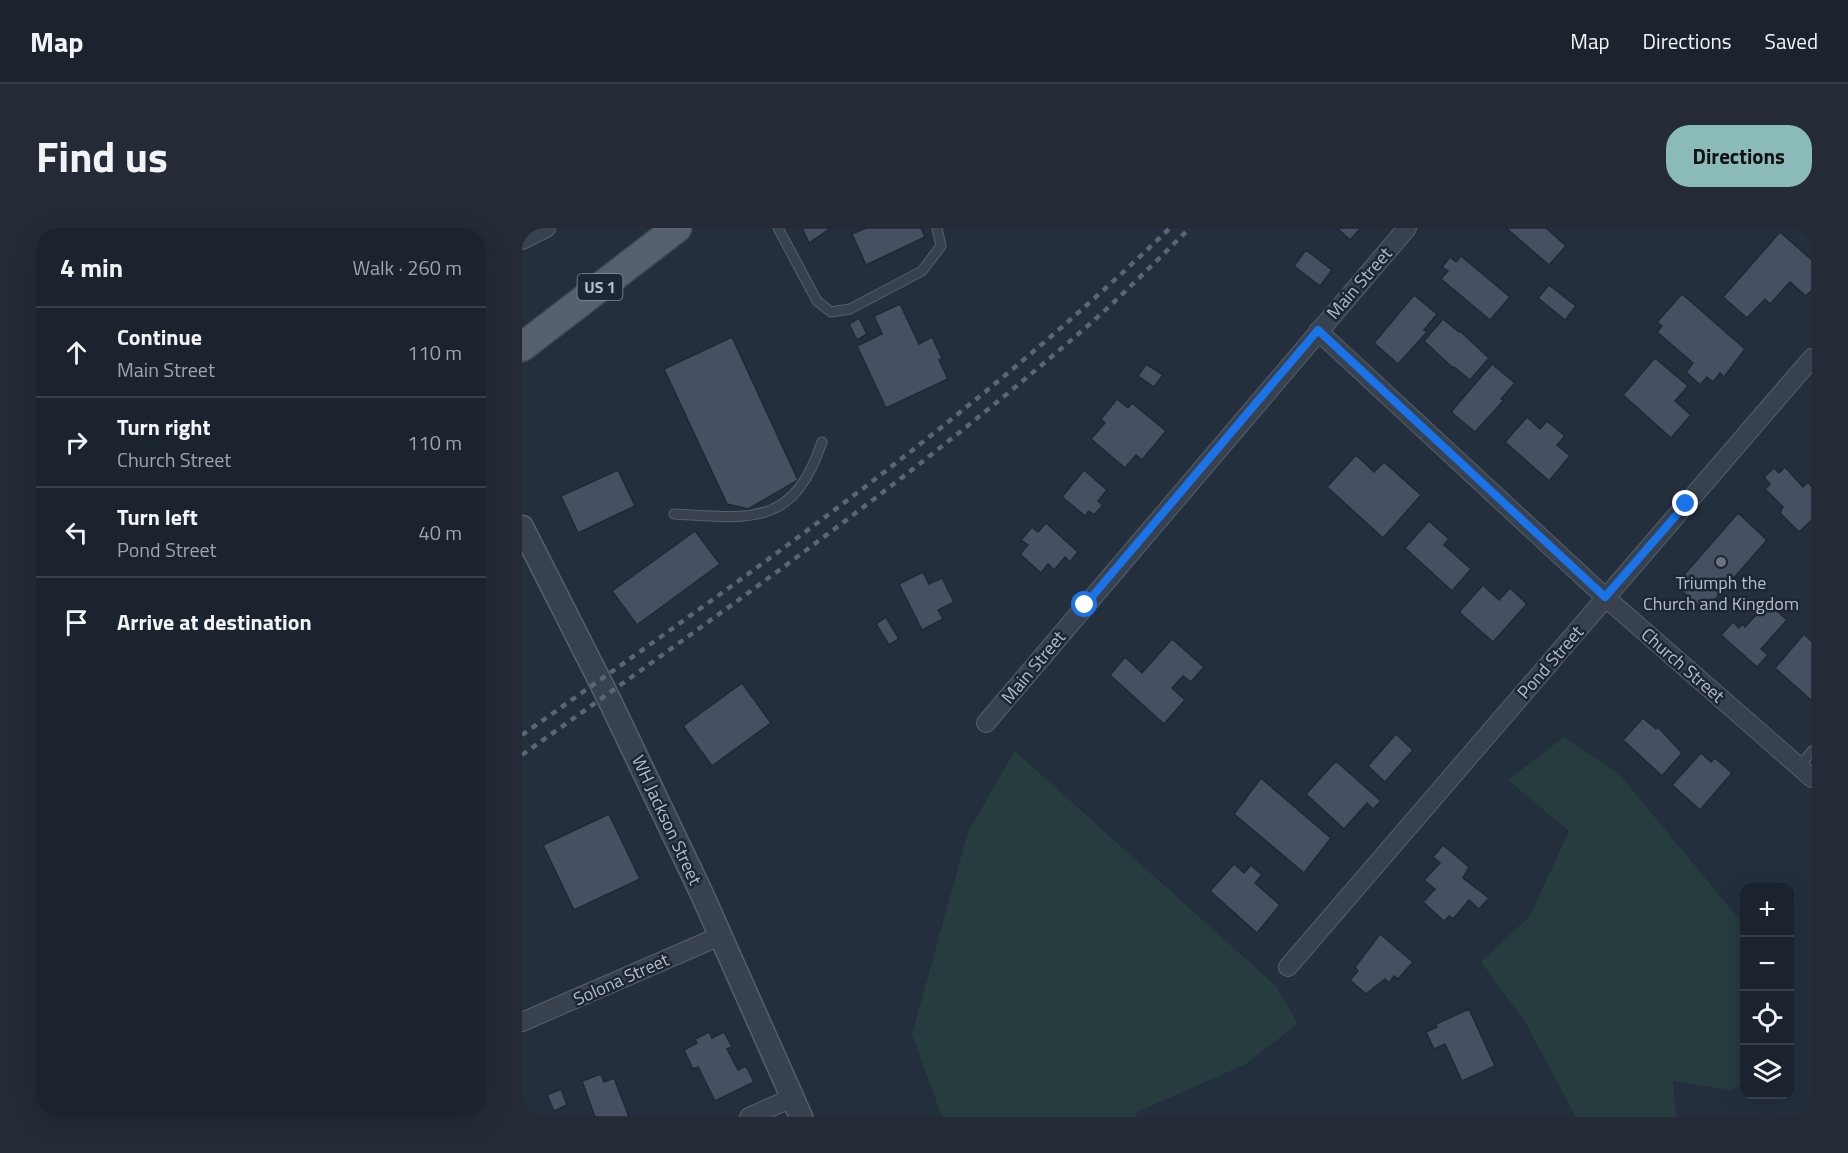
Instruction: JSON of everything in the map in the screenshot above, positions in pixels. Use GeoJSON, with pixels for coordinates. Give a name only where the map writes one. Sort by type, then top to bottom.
{"type":"FeatureCollection","features":[{"type":"Feature","properties":{"kind":"main road","name":"US 1"},"geometry":{"type":"LineString","coordinates":[[522,346],[677,228]]}},
{"type":"Feature","properties":{"kind":"street"},"geometry":{"type":"LineString","coordinates":[[522,240],[546,228]]}},
{"type":"Feature","properties":{"kind":"street","name":"Main Street"},"geometry":{"type":"LineString","coordinates":[[986,723],[1407,228]]}},
{"type":"Feature","properties":{"kind":"street","name":"Church Street"},"geometry":{"type":"LineString","coordinates":[[1318,330],[1605,597],[1806,772]]}},
{"type":"Feature","properties":{"kind":"street","name":"Pond Street"},"geometry":{"type":"LineString","coordinates":[[1288,967],[1812,358]]}},
{"type":"Feature","properties":{"kind":"street","name":"WH Jackson Street"},"geometry":{"type":"LineString","coordinates":[[524,537],[607,695],[797,1107]]}},
{"type":"Feature","properties":{"kind":"street","name":"Solona Street"},"geometry":{"type":"LineString","coordinates":[[522,1022],[720,936]]}},
{"type":"Feature","properties":{"kind":"street"},"geometry":{"type":"LineString","coordinates":[[749,1117],[797,1107]]}},
{"type":"Feature","properties":{"kind":"lane"},"geometry":{"type":"LineString","coordinates":[[778,228],[817,301],[831,312],[850,309],[922,271],[941,246],[937,228]]}},
{"type":"Feature","properties":{"kind":"lane"},"geometry":{"type":"LineString","coordinates":[[674,514],[746,518],[780,507],[801,489],[814,466],[822,442]]}},
{"type":"Feature","properties":{"kind":"lane"},"geometry":{"type":"LineString","coordinates":[[1806,772],[1812,751]]}},
{"type":"Feature","properties":{"kind":"green space"},"geometry":{"type":"Polygon","coordinates":[[[1564,737],[1619,774],[1740,920],[1740,1086],[1730,1090],[1673,1081],[1676,1117],[1576,1117],[1524,1020],[1481,962],[1530,916],[1569,831],[1508,780],[1564,737]]]}},
{"type":"Feature","properties":{"kind":"green space"},"geometry":{"type":"Polygon","coordinates":[[[1015,751],[1276,986],[1298,1024],[1244,1065],[1137,1112],[1136,1117],[942,1117],[912,1034],[968,832],[1015,751]]]}},
{"type":"Feature","properties":{"kind":"building"},"geometry":{"type":"Polygon","coordinates":[[[802,228],[831,228],[809,243],[802,228]]]}},
{"type":"Feature","properties":{"kind":"building"},"geometry":{"type":"Polygon","coordinates":[[[866,228],[921,228],[925,237],[866,265],[852,234],[866,228]]]}},
{"type":"Feature","properties":{"kind":"building"},"geometry":{"type":"Polygon","coordinates":[[[1337,228],[1361,228],[1350,240],[1337,228]]]}},
{"type":"Feature","properties":{"kind":"building"},"geometry":{"type":"Polygon","coordinates":[[[1506,228],[1546,228],[1566,246],[1549,265],[1506,228]]]}},
{"type":"Feature","properties":{"kind":"building"},"geometry":{"type":"Polygon","coordinates":[[[1780,232],[1812,260],[1812,290],[1806,296],[1790,282],[1770,304],[1765,299],[1747,318],[1723,297],[1780,232]]]}},
{"type":"Feature","properties":{"kind":"building"},"geometry":{"type":"Polygon","coordinates":[[[1306,250],[1332,270],[1320,286],[1294,266],[1306,250]]]}},
{"type":"Feature","properties":{"kind":"building"},"geometry":{"type":"Polygon","coordinates":[[[1461,256],[1510,297],[1490,320],[1441,279],[1448,271],[1442,267],[1450,257],[1456,262],[1461,256]]]}},
{"type":"Feature","properties":{"kind":"building"},"geometry":{"type":"Polygon","coordinates":[[[1549,285],[1576,306],[1565,320],[1538,298],[1549,285]]]}},
{"type":"Feature","properties":{"kind":"building"},"geometry":{"type":"Polygon","coordinates":[[[1682,294],[1745,349],[1724,377],[1720,373],[1713,382],[1707,377],[1700,385],[1686,372],[1693,363],[1657,332],[1662,326],[1657,322],[1682,294]]]}},
{"type":"Feature","properties":{"kind":"building"},"geometry":{"type":"Polygon","coordinates":[[[1414,295],[1437,314],[1424,330],[1427,332],[1398,364],[1374,343],[1414,295]]]}},
{"type":"Feature","properties":{"kind":"building"},"geometry":{"type":"Polygon","coordinates":[[[900,304],[919,344],[932,337],[942,358],[939,360],[948,379],[886,408],[857,346],[882,334],[874,316],[900,304]]]}},
{"type":"Feature","properties":{"kind":"building"},"geometry":{"type":"Polygon","coordinates":[[[859,318],[867,334],[857,340],[849,324],[859,318]]]}},
{"type":"Feature","properties":{"kind":"building"},"geometry":{"type":"Polygon","coordinates":[[[1443,319],[1460,331],[1489,358],[1470,380],[1453,368],[1424,341],[1443,319]]]}},
{"type":"Feature","properties":{"kind":"building"},"geometry":{"type":"Polygon","coordinates":[[[732,337],[798,480],[748,509],[727,504],[664,369],[732,337]]]}},
{"type":"Feature","properties":{"kind":"building"},"geometry":{"type":"Polygon","coordinates":[[[1655,358],[1688,386],[1675,401],[1691,415],[1671,438],[1623,395],[1655,358]]]}},
{"type":"Feature","properties":{"kind":"building"},"geometry":{"type":"Polygon","coordinates":[[[1146,364],[1163,375],[1154,387],[1138,376],[1146,364]]]}},
{"type":"Feature","properties":{"kind":"building"},"geometry":{"type":"Polygon","coordinates":[[[1492,364],[1515,383],[1501,399],[1504,400],[1475,432],[1451,412],[1492,364]]]}},
{"type":"Feature","properties":{"kind":"building"},"geometry":{"type":"Polygon","coordinates":[[[1117,399],[1128,408],[1132,403],[1166,431],[1142,460],[1136,455],[1125,468],[1091,439],[1105,423],[1101,419],[1117,399]]]}},
{"type":"Feature","properties":{"kind":"building"},"geometry":{"type":"Polygon","coordinates":[[[1527,417],[1540,429],[1547,421],[1565,436],[1557,445],[1570,456],[1549,481],[1505,442],[1527,417]]]}},
{"type":"Feature","properties":{"kind":"building"},"geometry":{"type":"Polygon","coordinates":[[[1356,455],[1374,472],[1384,462],[1421,495],[1383,538],[1327,487],[1356,455]]]}},
{"type":"Feature","properties":{"kind":"building"},"geometry":{"type":"Polygon","coordinates":[[[1785,467],[1803,487],[1808,482],[1812,487],[1812,520],[1799,532],[1780,513],[1783,507],[1765,489],[1770,484],[1764,477],[1774,468],[1779,473],[1785,467]]]}},
{"type":"Feature","properties":{"kind":"building"},"geometry":{"type":"Polygon","coordinates":[[[618,470],[635,506],[578,533],[561,496],[618,470]]]}},
{"type":"Feature","properties":{"kind":"building"},"geometry":{"type":"Polygon","coordinates":[[[1084,470],[1107,490],[1098,501],[1103,505],[1094,515],[1089,511],[1085,516],[1062,497],[1084,470]]]}},
{"type":"Feature","properties":{"kind":"building","name":"Triumph the Church and Kingdom"},"geometry":{"type":"Polygon","coordinates":[[[1738,513],[1767,540],[1705,611],[1675,585],[1738,513]]]}},
{"type":"Feature","properties":{"kind":"building"},"geometry":{"type":"Polygon","coordinates":[[[1429,521],[1449,539],[1444,545],[1471,569],[1452,591],[1405,548],[1429,521]]]}},
{"type":"Feature","properties":{"kind":"building"},"geometry":{"type":"Polygon","coordinates":[[[1046,523],[1078,552],[1070,562],[1065,557],[1054,570],[1048,564],[1041,573],[1020,554],[1028,545],[1021,540],[1032,527],[1038,532],[1046,523]]]}},
{"type":"Feature","properties":{"kind":"building"},"geometry":{"type":"Polygon","coordinates":[[[695,531],[720,564],[637,625],[612,591],[695,531]]]}},
{"type":"Feature","properties":{"kind":"building"},"geometry":{"type":"Polygon","coordinates":[[[923,572],[929,584],[942,578],[954,602],[938,610],[943,619],[922,630],[899,584],[923,572]]]}},
{"type":"Feature","properties":{"kind":"building"},"geometry":{"type":"Polygon","coordinates":[[[1483,585],[1499,600],[1510,588],[1527,604],[1493,642],[1459,612],[1483,585]]]}},
{"type":"Feature","properties":{"kind":"building"},"geometry":{"type":"Polygon","coordinates":[[[1768,602],[1787,620],[1761,649],[1768,655],[1757,667],[1721,635],[1733,622],[1739,628],[1742,624],[1745,627],[1768,602]]]}},
{"type":"Feature","properties":{"kind":"building"},"geometry":{"type":"Polygon","coordinates":[[[886,617],[899,639],[889,645],[876,624],[886,617]]]}},
{"type":"Feature","properties":{"kind":"building"},"geometry":{"type":"Polygon","coordinates":[[[1804,634],[1812,642],[1812,701],[1775,668],[1804,634]]]}},
{"type":"Feature","properties":{"kind":"building"},"geometry":{"type":"Polygon","coordinates":[[[1172,639],[1204,667],[1191,682],[1183,676],[1172,688],[1185,700],[1164,724],[1110,675],[1125,657],[1142,673],[1172,639]]]}},
{"type":"Feature","properties":{"kind":"building"},"geometry":{"type":"Polygon","coordinates":[[[742,683],[771,723],[712,766],[683,726],[742,683]]]}},
{"type":"Feature","properties":{"kind":"building"},"geometry":{"type":"Polygon","coordinates":[[[1643,718],[1656,729],[1658,727],[1682,753],[1662,776],[1623,740],[1643,718]]]}},
{"type":"Feature","properties":{"kind":"building"},"geometry":{"type":"Polygon","coordinates":[[[1396,734],[1413,750],[1385,782],[1368,766],[1396,734]]]}},
{"type":"Feature","properties":{"kind":"building"},"geometry":{"type":"Polygon","coordinates":[[[1701,753],[1711,762],[1715,758],[1732,773],[1700,810],[1672,785],[1701,753]]]}},
{"type":"Feature","properties":{"kind":"building"},"geometry":{"type":"Polygon","coordinates":[[[1336,761],[1381,801],[1373,809],[1367,803],[1344,829],[1306,794],[1336,761]]]}},
{"type":"Feature","properties":{"kind":"building"},"geometry":{"type":"Polygon","coordinates":[[[1261,778],[1331,838],[1304,873],[1234,814],[1261,778]]]}},
{"type":"Feature","properties":{"kind":"building"},"geometry":{"type":"Polygon","coordinates":[[[609,814],[640,879],[574,910],[543,845],[609,814]]]}},
{"type":"Feature","properties":{"kind":"building"},"geometry":{"type":"Polygon","coordinates":[[[1443,845],[1469,867],[1463,878],[1489,898],[1479,909],[1469,900],[1453,919],[1449,916],[1444,921],[1423,902],[1435,889],[1424,880],[1440,863],[1433,857],[1443,845]]]}},
{"type":"Feature","properties":{"kind":"building"},"geometry":{"type":"Polygon","coordinates":[[[1234,864],[1244,873],[1251,865],[1262,875],[1255,883],[1280,905],[1257,933],[1210,891],[1234,864]]]}},
{"type":"Feature","properties":{"kind":"building"},"geometry":{"type":"Polygon","coordinates":[[[1380,934],[1413,962],[1398,979],[1394,976],[1389,983],[1385,979],[1366,994],[1350,980],[1358,971],[1355,967],[1380,934]]]}},
{"type":"Feature","properties":{"kind":"building"},"geometry":{"type":"Polygon","coordinates":[[[1469,1009],[1495,1066],[1462,1081],[1445,1044],[1434,1049],[1426,1032],[1437,1027],[1436,1024],[1469,1009]]]}},
{"type":"Feature","properties":{"kind":"building"},"geometry":{"type":"Polygon","coordinates":[[[709,1032],[712,1038],[724,1032],[732,1047],[727,1049],[738,1070],[746,1066],[754,1082],[715,1101],[698,1067],[693,1069],[684,1050],[697,1043],[695,1039],[709,1032]]]}},
{"type":"Feature","properties":{"kind":"building"},"geometry":{"type":"Polygon","coordinates":[[[601,1074],[604,1082],[614,1078],[629,1117],[595,1117],[582,1081],[601,1074]]]}},
{"type":"Feature","properties":{"kind":"building"},"geometry":{"type":"Polygon","coordinates":[[[561,1089],[567,1105],[554,1111],[547,1095],[561,1089]]]}},
{"type":"Feature","properties":{"kind":"railway"},"geometry":{"type":"LineString","coordinates":[[522,735],[773,556],[937,431],[1017,366],[1170,228]]}},
{"type":"Feature","properties":{"kind":"railway"},"geometry":{"type":"LineString","coordinates":[[522,755],[884,492],[1024,380],[1092,322],[1190,228]]}},
{"type":"Feature","properties":{"kind":"place","name":"Triumph the Church and Kingdom"},"geometry":{"type":"Point","coordinates":[1721,562]}},
{"type":"Feature","properties":{"kind":"route"},"geometry":{"type":"LineString","coordinates":[[1085,605],[1318,330],[1605,597],[1686,504]]}}]}
